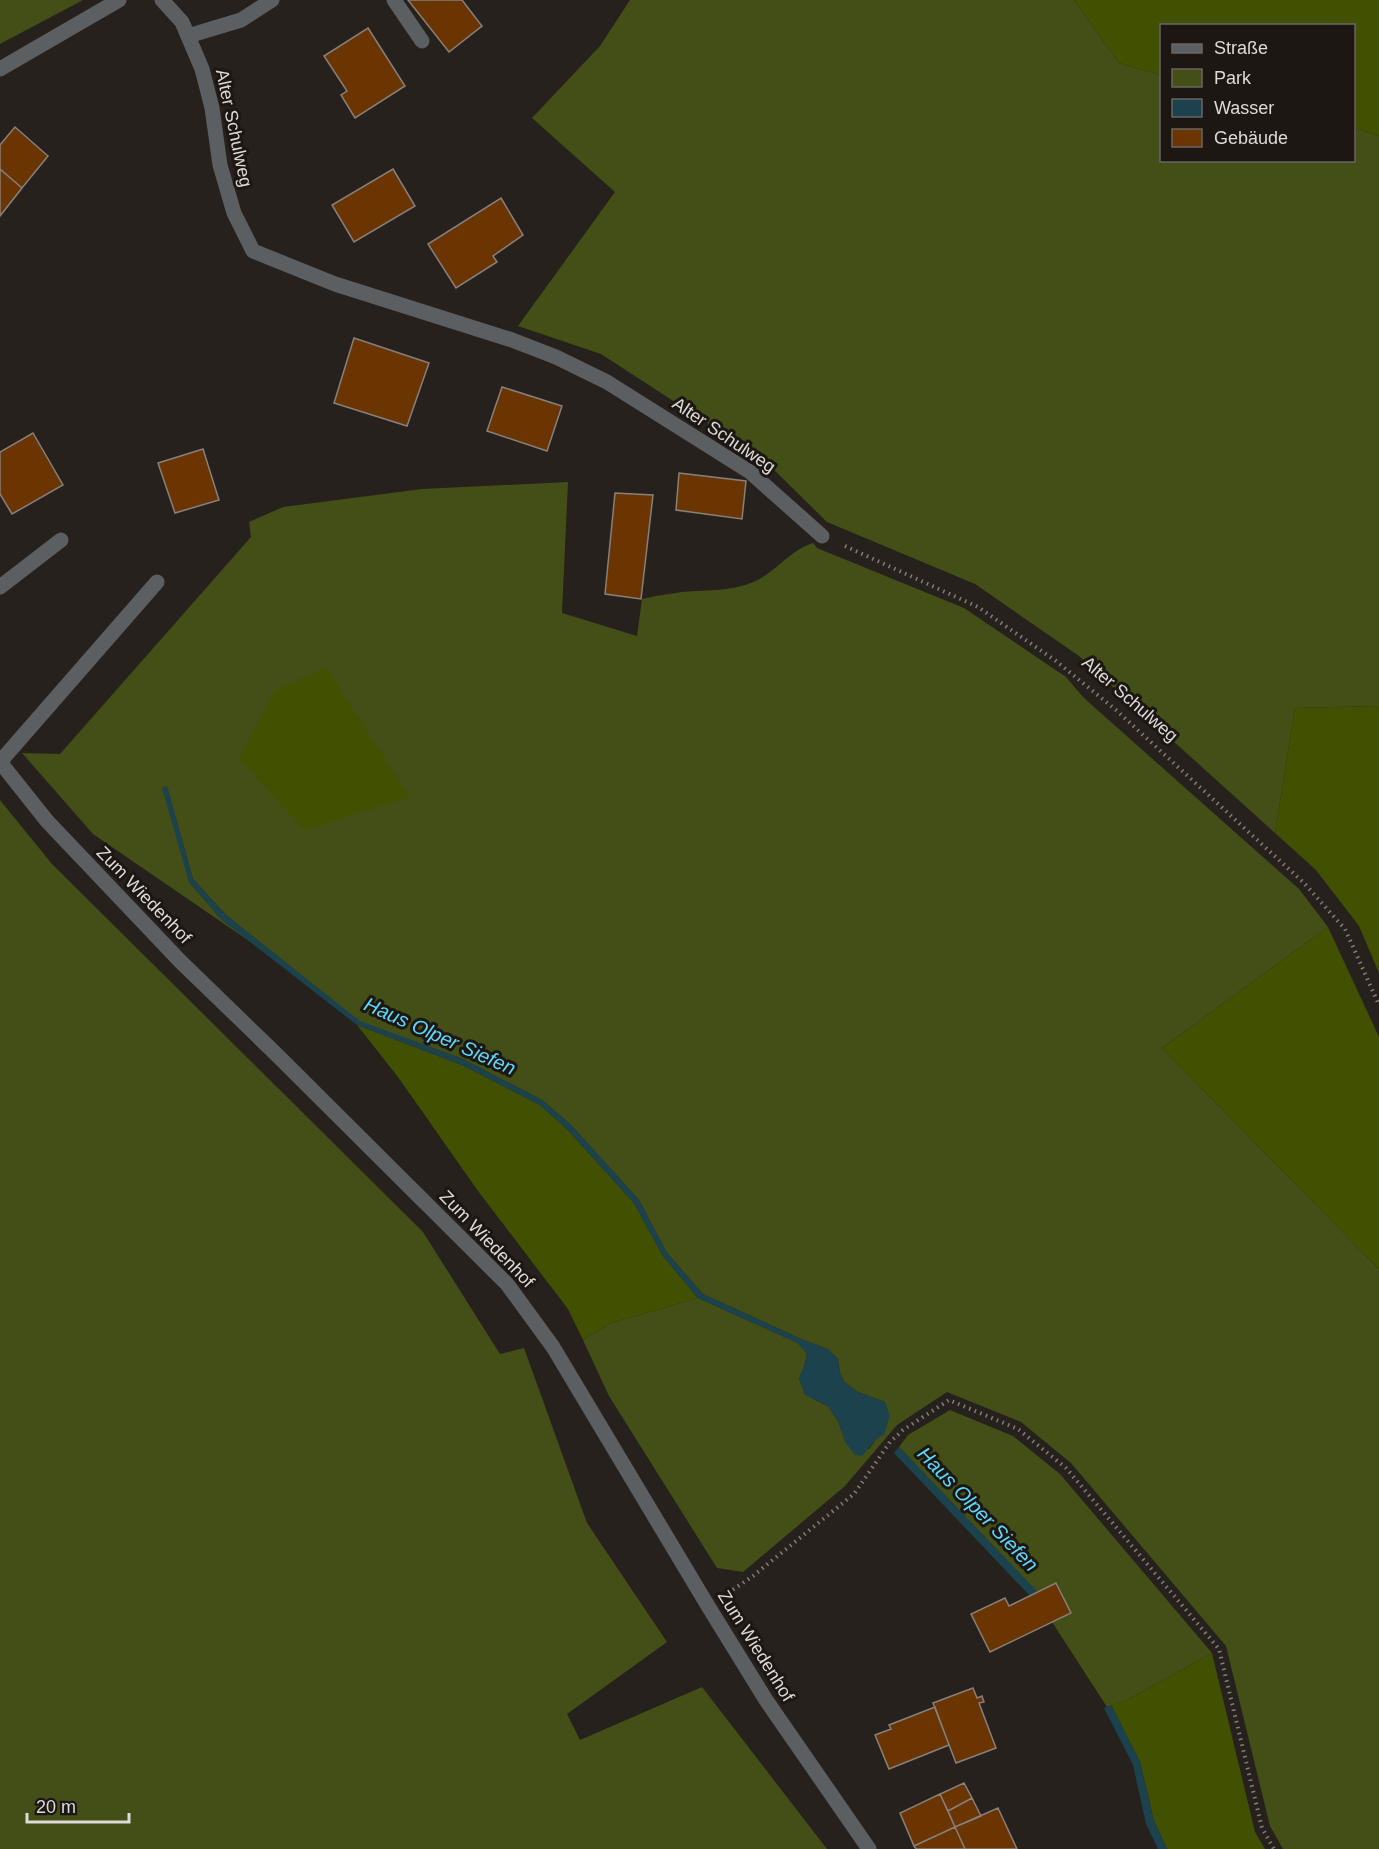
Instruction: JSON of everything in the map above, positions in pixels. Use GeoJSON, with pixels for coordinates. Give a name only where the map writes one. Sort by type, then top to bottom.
{"type":"FeatureCollection","features":[{"type":"Feature","properties":{"kind":"street"},"geometry":{"type":"LineString","coordinates":[[0,69],[119,0]]}},
{"type":"Feature","properties":{"kind":"street","name":"Alter Schulweg"},"geometry":{"type":"LineString","coordinates":[[162,0],[182,22],[202,69],[212,108],[220,165],[234,213],[253,251],[335,284],[513,340],[556,357],[607,382],[750,472],[822,536]]}},
{"type":"Feature","properties":{"kind":"street"},"geometry":{"type":"LineString","coordinates":[[188,36],[241,20],[272,0]]}},
{"type":"Feature","properties":{"kind":"street"},"geometry":{"type":"LineString","coordinates":[[394,0],[422,41]]}},
{"type":"Feature","properties":{"kind":"street"},"geometry":{"type":"LineString","coordinates":[[0,587],[61,540]]}},
{"type":"Feature","properties":{"kind":"street"},"geometry":{"type":"LineString","coordinates":[[0,762],[157,582]]}},
{"type":"Feature","properties":{"kind":"street","name":"Zum Wiedenhof"},"geometry":{"type":"LineString","coordinates":[[0,762],[47,821],[180,961],[507,1284],[553,1347],[766,1700],[869,1849]]}},
{"type":"Feature","properties":{"kind":"path","name":"Alter Schulweg"},"geometry":{"type":"LineString","coordinates":[[822,536],[978,607],[1056,661],[1116,710],[1304,883],[1345,929],[1379,1005]]}},
{"type":"Feature","properties":{"kind":"path"},"geometry":{"type":"LineString","coordinates":[[708,1606],[753,1576],[854,1494],[890,1442],[903,1430],[949,1400],[1018,1429],[1066,1468],[1219,1649],[1262,1828],[1274,1849]]}},
{"type":"Feature","properties":{"kind":"green space"},"geometry":{"type":"Polygon","coordinates":[[[0,0],[83,0],[0,44],[0,0]]]}},
{"type":"Feature","properties":{"kind":"green space"},"geometry":{"type":"Polygon","coordinates":[[[630,0],[1074,0],[1119,63],[1160,75],[1160,162],[1355,162],[1355,128],[1379,136],[1379,706],[1295,708],[1275,833],[1079,656],[975,584],[827,522],[764,460],[601,354],[518,326],[615,192],[532,118],[600,46],[630,0]]]}},
{"type":"Feature","properties":{"kind":"green space"},"geometry":{"type":"Polygon","coordinates":[[[1074,0],[1379,0],[1379,136],[1355,128],[1355,24],[1160,24],[1160,75],[1119,63],[1074,0]]]}},
{"type":"Feature","properties":{"kind":"green space"},"geometry":{"type":"Polygon","coordinates":[[[568,482],[562,613],[637,636],[642,599],[744,585],[760,579],[796,551],[813,543],[817,548],[964,608],[1066,677],[1084,698],[1299,889],[1328,927],[1162,1048],[1379,1269],[1379,1849],[1283,1849],[1270,1826],[1226,1646],[1071,1463],[1021,1422],[947,1392],[897,1425],[845,1486],[743,1572],[717,1568],[609,1396],[583,1340],[611,1323],[698,1298],[798,1343],[807,1353],[799,1379],[815,1400],[828,1406],[838,1421],[846,1443],[869,1449],[876,1439],[885,1402],[858,1392],[844,1382],[838,1359],[828,1349],[703,1294],[667,1253],[639,1200],[570,1124],[542,1100],[463,1059],[360,1022],[226,915],[193,879],[167,787],[189,882],[222,920],[265,952],[93,834],[22,753],[60,754],[251,537],[249,522],[283,507],[422,489],[568,482]]]}},
{"type":"Feature","properties":{"kind":"green space"},"geometry":{"type":"Polygon","coordinates":[[[326,667],[410,797],[305,830],[239,759],[275,691],[326,667]]]}},
{"type":"Feature","properties":{"kind":"green space"},"geometry":{"type":"Polygon","coordinates":[[[1379,706],[1379,973],[1359,926],[1316,870],[1275,833],[1295,708],[1379,706]]]}},
{"type":"Feature","properties":{"kind":"green space"},"geometry":{"type":"Polygon","coordinates":[[[0,800],[52,864],[423,1232],[500,1354],[524,1348],[587,1523],[667,1642],[567,1714],[580,1740],[702,1687],[827,1849],[0,1849],[0,800]]]}},
{"type":"Feature","properties":{"kind":"green space"},"geometry":{"type":"Polygon","coordinates":[[[1328,927],[1379,1037],[1379,1269],[1162,1048],[1328,927]]]}},
{"type":"Feature","properties":{"kind":"green space"},"geometry":{"type":"Polygon","coordinates":[[[357,1025],[462,1065],[540,1105],[566,1128],[634,1203],[663,1256],[698,1298],[611,1323],[583,1340],[568,1309],[478,1191],[398,1077],[357,1025]]]}},
{"type":"Feature","properties":{"kind":"green space"},"geometry":{"type":"Polygon","coordinates":[[[950,1410],[1013,1436],[1060,1474],[1212,1653],[1127,1700],[1107,1707],[1052,1622],[1071,1613],[1057,1583],[1037,1592],[899,1447],[908,1435],[950,1410]]]}},
{"type":"Feature","properties":{"kind":"green space"},"geometry":{"type":"Polygon","coordinates":[[[1212,1653],[1255,1832],[1265,1849],[1167,1849],[1154,1821],[1140,1762],[1111,1705],[1127,1700],[1212,1653]]]}},
{"type":"Feature","properties":{"kind":"water"},"geometry":{"type":"Polygon","coordinates":[[[167,786],[193,879],[226,915],[360,1021],[463,1059],[542,1100],[570,1124],[639,1200],[667,1253],[703,1294],[828,1349],[838,1359],[844,1382],[858,1392],[885,1402],[890,1416],[884,1435],[876,1439],[862,1456],[855,1455],[846,1443],[838,1421],[828,1406],[805,1395],[799,1379],[807,1354],[798,1343],[698,1298],[663,1256],[634,1203],[566,1128],[540,1105],[462,1065],[357,1025],[222,920],[189,882],[162,788],[167,786]]]}},
{"type":"Feature","properties":{"kind":"water"},"geometry":{"type":"Polygon","coordinates":[[[899,1447],[1037,1592],[1030,1596],[894,1453],[899,1447]]]}},
{"type":"Feature","properties":{"kind":"water"},"geometry":{"type":"Polygon","coordinates":[[[1111,1705],[1140,1762],[1154,1821],[1167,1849],[1158,1849],[1146,1824],[1133,1765],[1104,1708],[1111,1705]]]}},
{"type":"Feature","properties":{"kind":"building"},"geometry":{"type":"Polygon","coordinates":[[[408,0],[462,0],[482,26],[449,52],[408,0]]]}},
{"type":"Feature","properties":{"kind":"building"},"geometry":{"type":"Polygon","coordinates":[[[368,28],[405,86],[355,118],[341,95],[347,91],[324,56],[368,28]]]}},
{"type":"Feature","properties":{"kind":"building"},"geometry":{"type":"Polygon","coordinates":[[[15,127],[48,156],[22,188],[0,169],[0,145],[15,127]]]}},
{"type":"Feature","properties":{"kind":"building"},"geometry":{"type":"Polygon","coordinates":[[[0,169],[22,188],[0,216],[0,169]]]}},
{"type":"Feature","properties":{"kind":"building"},"geometry":{"type":"Polygon","coordinates":[[[393,169],[415,206],[354,242],[332,205],[393,169]]]}},
{"type":"Feature","properties":{"kind":"building"},"geometry":{"type":"Polygon","coordinates":[[[501,198],[523,235],[493,256],[497,262],[456,288],[428,244],[501,198]]]}},
{"type":"Feature","properties":{"kind":"building"},"geometry":{"type":"Polygon","coordinates":[[[354,338],[429,363],[407,426],[334,403],[354,338]]]}},
{"type":"Feature","properties":{"kind":"building"},"geometry":{"type":"Polygon","coordinates":[[[502,387],[562,406],[547,451],[487,431],[502,387]]]}},
{"type":"Feature","properties":{"kind":"building"},"geometry":{"type":"Polygon","coordinates":[[[33,433],[63,485],[12,514],[0,494],[0,452],[33,433]]]}},
{"type":"Feature","properties":{"kind":"building"},"geometry":{"type":"Polygon","coordinates":[[[203,449],[219,500],[175,513],[158,463],[203,449]]]}},
{"type":"Feature","properties":{"kind":"building"},"geometry":{"type":"Polygon","coordinates":[[[679,473],[746,481],[742,519],[676,510],[679,473]]]}},
{"type":"Feature","properties":{"kind":"building"},"geometry":{"type":"Polygon","coordinates":[[[615,493],[653,495],[641,599],[605,594],[615,493]]]}},
{"type":"Feature","properties":{"kind":"building"},"geometry":{"type":"Polygon","coordinates":[[[1056,1583],[1071,1613],[990,1652],[971,1614],[1005,1598],[1009,1606],[1056,1583]]]}},
{"type":"Feature","properties":{"kind":"building"},"geometry":{"type":"Polygon","coordinates":[[[973,1688],[977,1698],[982,1696],[984,1702],[979,1703],[996,1748],[956,1763],[933,1703],[973,1688]]]}},
{"type":"Feature","properties":{"kind":"building"},"geometry":{"type":"Polygon","coordinates":[[[935,1707],[949,1745],[889,1769],[875,1735],[891,1729],[889,1725],[935,1707]]]}},
{"type":"Feature","properties":{"kind":"building"},"geometry":{"type":"Polygon","coordinates":[[[964,1783],[972,1798],[948,1811],[940,1794],[964,1783]]]}},
{"type":"Feature","properties":{"kind":"building"},"geometry":{"type":"Polygon","coordinates":[[[940,1794],[955,1827],[914,1846],[900,1813],[940,1794]]]}},
{"type":"Feature","properties":{"kind":"building"},"geometry":{"type":"Polygon","coordinates":[[[972,1798],[981,1816],[955,1827],[948,1811],[972,1798]]]}},
{"type":"Feature","properties":{"kind":"building"},"geometry":{"type":"Polygon","coordinates":[[[998,1808],[1017,1849],[965,1849],[955,1827],[998,1808]]]}},
{"type":"Feature","properties":{"kind":"building"},"geometry":{"type":"Polygon","coordinates":[[[955,1827],[965,1849],[916,1849],[914,1846],[955,1827]]]}},
{"type":"Feature","properties":{"kind":"water label","name":"Haus Olper Siefen"},"geometry":{"type":"Point","coordinates":[440,1036]}},
{"type":"Feature","properties":{"kind":"water label","name":"Haus Olper Siefen"},"geometry":{"type":"Point","coordinates":[978,1509]}}]}
